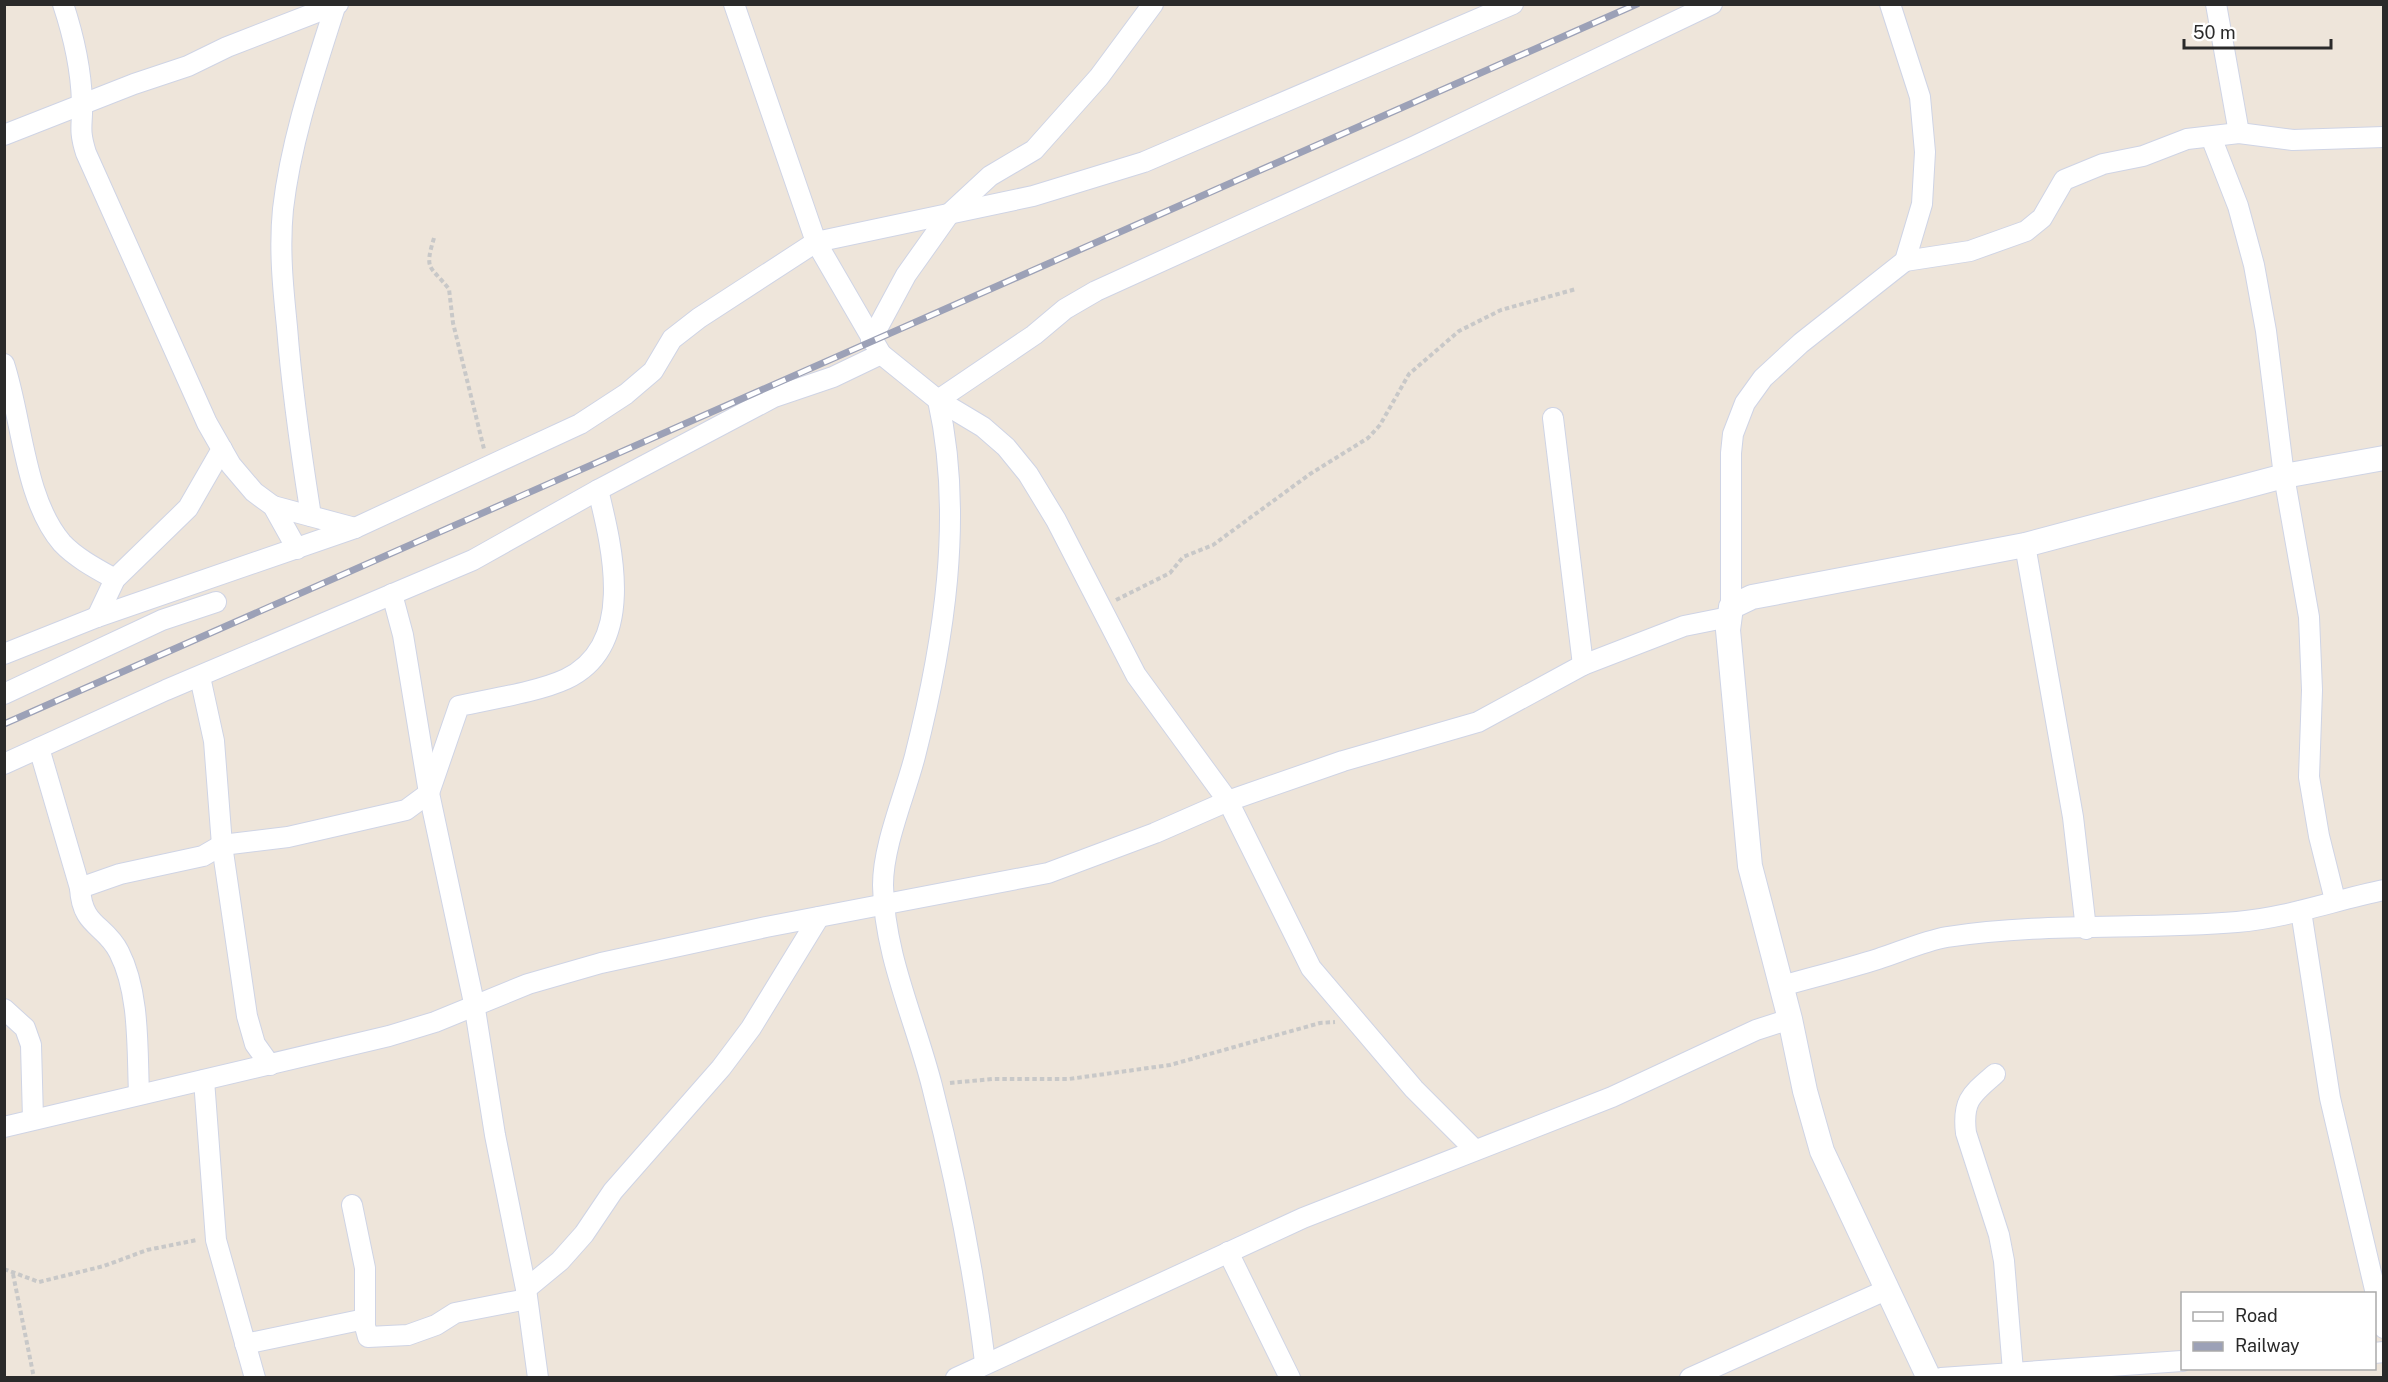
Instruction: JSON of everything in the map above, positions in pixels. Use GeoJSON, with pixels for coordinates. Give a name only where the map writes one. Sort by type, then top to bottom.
{"type":"FeatureCollection","features":[{"type":"Feature","properties":{"kind":"street"},"geometry":{"type":"LineString","coordinates":[[63,4],[69,21],[82,104],[80,136],[86,153],[110,202],[160,323],[222,449],[231,465],[254,492],[273,506],[355,528]]}},
{"type":"Feature","properties":{"kind":"street"},"geometry":{"type":"LineString","coordinates":[[734,4],[816,242],[876,347],[938,400],[983,427],[1006,447],[1028,474],[1056,520],[1136,675],[1228,801],[1311,968],[1414,1089],[1475,1150]]}},
{"type":"Feature","properties":{"kind":"street"},"geometry":{"type":"LineString","coordinates":[[4,764],[473,560],[598,490],[774,397],[833,377],[876,347],[906,275],[950,213],[990,176],[1034,150],[1099,76],[1153,4]]}},
{"type":"Feature","properties":{"kind":"street"},"geometry":{"type":"LineString","coordinates":[[4,654],[96,617],[355,528],[369,519],[580,424],[626,394],[653,371],[672,339],[699,318],[816,242],[1033,196],[1144,162],[1513,4]]}},
{"type":"Feature","properties":{"kind":"street"},"geometry":{"type":"LineString","coordinates":[[938,400],[1034,335],[1065,309],[1096,291],[1415,146],[1712,4]]}},
{"type":"Feature","properties":{"kind":"street"},"geometry":{"type":"LineString","coordinates":[[1890,4],[1920,96],[1925,152],[1922,204],[1905,261]]}},
{"type":"Feature","properties":{"kind":"street"},"geometry":{"type":"LineString","coordinates":[[2216,4],[2239,133]]}},
{"type":"Feature","properties":{"kind":"street"},"geometry":{"type":"LineString","coordinates":[[4,135],[188,66],[226,47],[336,6]]}},
{"type":"Feature","properties":{"kind":"street"},"geometry":{"type":"LineString","coordinates":[[311,516],[296,426],[288,350],[282,260],[283,210],[302,110],[336,6]]}},
{"type":"Feature","properties":{"kind":"street"},"geometry":{"type":"LineString","coordinates":[[1929,1377],[1822,1151],[1750,866],[1740,778],[1730,612],[1733,434],[1745,403],[1762,378],[1801,343],[1905,261],[1970,251],[2026,231],[2042,218],[2064,180],[2076,173],[2103,164],[2143,156],[2187,139],[2239,133],[2293,140],[2384,137]]}},
{"type":"Feature","properties":{"kind":"street"},"geometry":{"type":"LineString","coordinates":[[2211,137],[2238,206],[2254,265],[2266,331],[2284,476],[2309,617],[2312,690],[2309,777],[2319,836],[2335,900]]}},
{"type":"Feature","properties":{"kind":"street"},"geometry":{"type":"LineString","coordinates":[[4,364],[13,389],[26,460],[43,510],[62,542],[86,562],[115,579]]}},
{"type":"Feature","properties":{"kind":"street"},"geometry":{"type":"LineString","coordinates":[[938,400],[947,442],[950,494],[940,644],[915,757],[890,846],[883,880],[884,905],[906,1006],[932,1085],[968,1247],[985,1362]]}},
{"type":"Feature","properties":{"kind":"street"},"geometry":{"type":"LineString","coordinates":[[1553,418],[1583,664]]}},
{"type":"Feature","properties":{"kind":"street"},"geometry":{"type":"LineString","coordinates":[[96,617],[115,579],[188,508],[222,449]]}},
{"type":"Feature","properties":{"kind":"street"},"geometry":{"type":"LineString","coordinates":[[4,1127],[139,1093],[270,1065],[389,1036],[435,1022],[474,1003],[528,984],[601,963],[819,917],[1048,873],[1155,833],[1228,801],[1343,761],[1478,722],[1583,664],[1684,626],[1730,612],[1752,597],[2025,545],[2284,476],[2384,458]]}},
{"type":"Feature","properties":{"kind":"street"},"geometry":{"type":"LineString","coordinates":[[80,888],[120,874],[203,856],[222,845],[288,837],[375,819],[406,810],[429,793],[459,706],[565,680],[590,664],[600,649],[610,631],[613,608],[609,532],[598,490]]}},
{"type":"Feature","properties":{"kind":"street"},"geometry":{"type":"LineString","coordinates":[[273,506],[297,549]]}},
{"type":"Feature","properties":{"kind":"street"},"geometry":{"type":"LineString","coordinates":[[2025,545],[2073,817],[2086,929]]}},
{"type":"Feature","properties":{"kind":"street"},"geometry":{"type":"LineString","coordinates":[[392,594],[403,635],[429,793],[474,1003],[495,1135],[526,1294],[538,1377]]}},
{"type":"Feature","properties":{"kind":"street"},"geometry":{"type":"LineString","coordinates":[[4,694],[162,620],[216,602]]}},
{"type":"Feature","properties":{"kind":"street"},"geometry":{"type":"LineString","coordinates":[[200,677],[214,741],[222,845],[247,1016],[255,1044],[270,1065]]}},
{"type":"Feature","properties":{"kind":"street"},"geometry":{"type":"LineString","coordinates":[[39,748],[80,888],[84,911],[119,951],[126,971],[135,1023],[139,1093]]}},
{"type":"Feature","properties":{"kind":"street"},"geometry":{"type":"LineString","coordinates":[[1782,986],[1854,967],[1946,937],[2038,928],[2086,929],[2239,922],[2301,911],[2335,900],[2384,890]]}},
{"type":"Feature","properties":{"kind":"street"},"geometry":{"type":"LineString","coordinates":[[2301,911],[2330,1098],[2376,1292]]}},
{"type":"Feature","properties":{"kind":"street"},"geometry":{"type":"LineString","coordinates":[[352,1205],[365,1268],[367,1290],[365,1319],[368,1336],[408,1335],[436,1326],[455,1313],[526,1294],[584,1234],[612,1191],[721,1068],[751,1028],[819,917]]}},
{"type":"Feature","properties":{"kind":"street"},"geometry":{"type":"LineString","coordinates":[[4,1009],[25,1028],[31,1045],[33,1119]]}},
{"type":"Feature","properties":{"kind":"street"},"geometry":{"type":"LineString","coordinates":[[956,1377],[1303,1218],[1612,1097],[1756,1030],[1790,1019]]}},
{"type":"Feature","properties":{"kind":"street"},"geometry":{"type":"LineString","coordinates":[[1995,1074],[1971,1094],[1964,1117],[1966,1133],[2004,1260],[2013,1371]]}},
{"type":"Feature","properties":{"kind":"street"},"geometry":{"type":"LineString","coordinates":[[204,1080],[216,1240],[255,1377]]}},
{"type":"Feature","properties":{"kind":"street"},"geometry":{"type":"LineString","coordinates":[[1228,1252],[1290,1377]]}},
{"type":"Feature","properties":{"kind":"street"},"geometry":{"type":"LineString","coordinates":[[1690,1377],[1886,1290]]}},
{"type":"Feature","properties":{"kind":"street"},"geometry":{"type":"LineString","coordinates":[[2376,1294],[2384,1328]]}},
{"type":"Feature","properties":{"kind":"street"},"geometry":{"type":"LineString","coordinates":[[245,1344],[365,1319]]}},
{"type":"Feature","properties":{"kind":"street"},"geometry":{"type":"LineString","coordinates":[[1941,1377],[2181,1361]]}},
{"type":"Feature","properties":{"kind":"path"},"geometry":{"type":"LineString","coordinates":[[434,238],[427,262],[429,269],[449,289],[453,323],[468,392],[483,448],[493,465]]}},
{"type":"Feature","properties":{"kind":"path"},"geometry":{"type":"LineString","coordinates":[[1101,606],[1148,586],[1170,573],[1183,557],[1213,545],[1310,474],[1353,449],[1380,425],[1409,374],[1459,331],[1501,310],[1576,289]]}},
{"type":"Feature","properties":{"kind":"path"},"geometry":{"type":"LineString","coordinates":[[932,1085],[992,1079],[1069,1079],[1170,1065],[1320,1023],[1356,1022]]}},
{"type":"Feature","properties":{"kind":"path"},"geometry":{"type":"LineString","coordinates":[[4,1269],[39,1282],[187,1240],[216,1240]]}},
{"type":"Feature","properties":{"kind":"path"},"geometry":{"type":"LineString","coordinates":[[13,1273],[34,1377]]}},
{"type":"Feature","properties":{"kind":"railway"},"geometry":{"type":"LineString","coordinates":[[4,724],[1637,4]]}}]}
